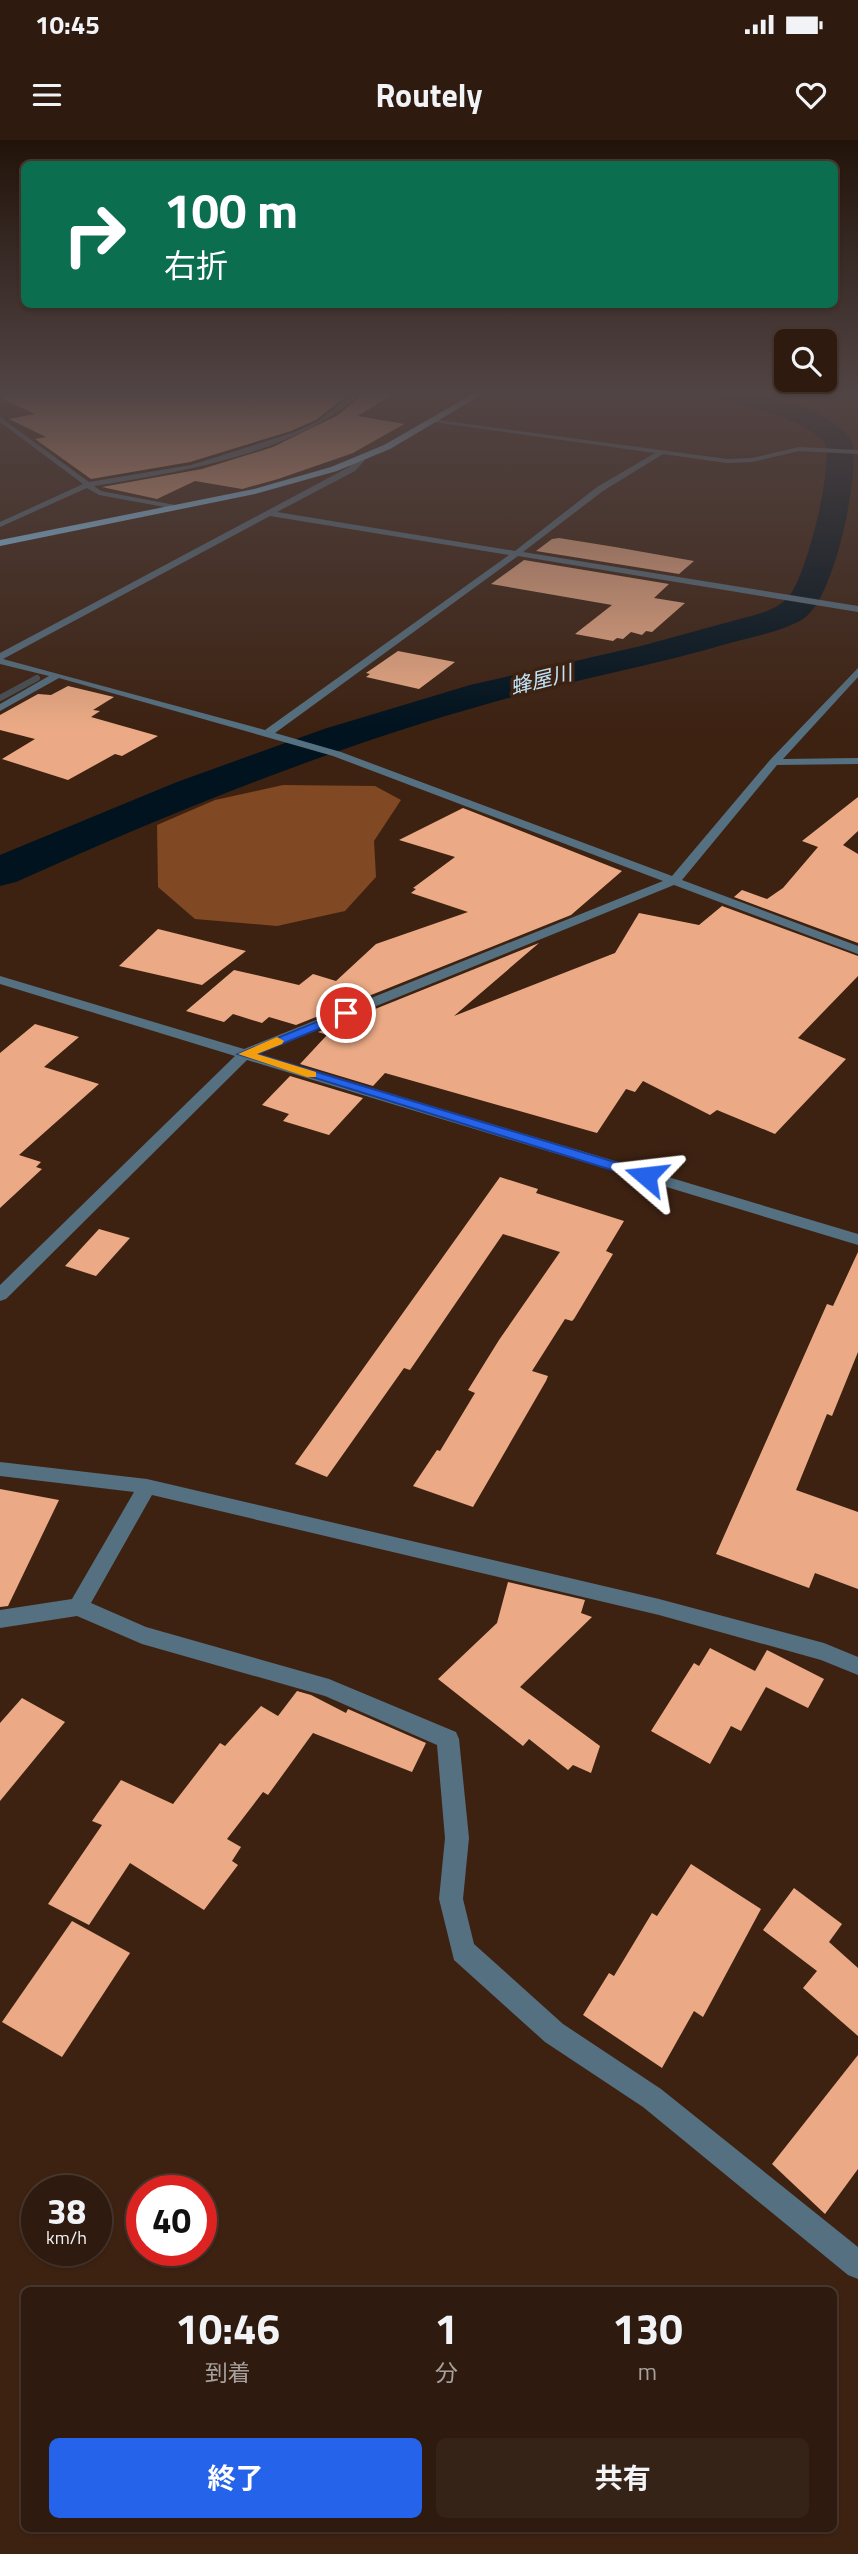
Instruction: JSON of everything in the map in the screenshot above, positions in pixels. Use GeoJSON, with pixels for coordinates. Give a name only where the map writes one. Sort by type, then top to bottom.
{"type":"FeatureCollection","features":[{"type":"Feature","properties":{"kind":"highway"},"geometry":{"type":"LineString","coordinates":[[0,543],[188,504]]}},
{"type":"Feature","properties":{"kind":"street"},"geometry":{"type":"LineString","coordinates":[[0,525],[46,504]]}},
{"type":"Feature","properties":{"kind":"street"},"geometry":{"type":"LineString","coordinates":[[155,504],[172,507]]}},
{"type":"Feature","properties":{"kind":"street"},"geometry":{"type":"LineString","coordinates":[[0,659],[286,504]]}},
{"type":"Feature","properties":{"kind":"street"},"geometry":{"type":"LineString","coordinates":[[268,733],[581,504]]}},
{"type":"Feature","properties":{"kind":"street"},"geometry":{"type":"LineString","coordinates":[[268,513],[858,609]]}},
{"type":"Feature","properties":{"kind":"street"},"geometry":{"type":"LineString","coordinates":[[0,659],[337,754],[858,950]]}},
{"type":"Feature","properties":{"kind":"street"},"geometry":{"type":"LineString","coordinates":[[0,1295],[244,1054],[675,880],[774,762],[858,671]]}},
{"type":"Feature","properties":{"kind":"street"},"geometry":{"type":"LineString","coordinates":[[0,708],[58,675]]}},
{"type":"Feature","properties":{"kind":"street"},"geometry":{"type":"LineString","coordinates":[[774,762],[858,761]]}},
{"type":"Feature","properties":{"kind":"street"},"geometry":{"type":"LineString","coordinates":[[0,980],[858,1240]]}},
{"type":"Feature","properties":{"kind":"street"},"geometry":{"type":"LineString","coordinates":[[0,1469],[148,1486],[659,1607],[824,1652],[858,1666]]}},
{"type":"Feature","properties":{"kind":"street"},"geometry":{"type":"LineString","coordinates":[[78,1607],[148,1486]]}},
{"type":"Feature","properties":{"kind":"street"},"geometry":{"type":"LineString","coordinates":[[0,1619],[78,1607],[142,1635],[330,1688],[448,1739],[457,1838],[451,1899],[463,1951],[554,2033],[652,2098],[858,2265]]}},
{"type":"Feature","properties":{"kind":"shaded area"},"geometry":{"type":"Polygon","coordinates":[[[283,785],[375,786],[401,800],[374,841],[376,877],[345,911],[277,926],[195,919],[158,887],[157,825],[215,800],[283,785]]]}},
{"type":"Feature","properties":{"kind":"building"},"geometry":{"type":"Polygon","coordinates":[[[552,539],[694,561],[679,574],[536,551],[552,539]]]}},
{"type":"Feature","properties":{"kind":"building"},"geometry":{"type":"Polygon","coordinates":[[[524,560],[669,584],[654,598],[685,603],[652,632],[646,631],[642,635],[631,632],[623,639],[617,638],[613,641],[575,634],[612,605],[491,584],[524,560]]]}},
{"type":"Feature","properties":{"kind":"building"},"geometry":{"type":"Polygon","coordinates":[[[398,651],[455,662],[419,689],[366,677],[370,674],[366,673],[398,651]]]}},
{"type":"Feature","properties":{"kind":"building"},"geometry":{"type":"Polygon","coordinates":[[[68,686],[114,697],[93,710],[100,711],[91,717],[158,736],[122,756],[115,754],[68,780],[2,759],[35,739],[0,730],[0,715],[38,694],[51,695],[68,686]]]}},
{"type":"Feature","properties":{"kind":"building"},"geometry":{"type":"Polygon","coordinates":[[[858,797],[858,831],[843,845],[858,854],[858,943],[734,897],[742,890],[767,899],[783,888],[818,847],[802,841],[858,797]]]}},
{"type":"Feature","properties":{"kind":"building"},"geometry":{"type":"Polygon","coordinates":[[[463,808],[622,871],[571,915],[296,1025],[269,1017],[262,1023],[233,1014],[224,1022],[186,1011],[234,970],[299,985],[313,974],[336,981],[376,944],[468,912],[411,893],[416,889],[413,888],[455,857],[399,840],[463,808]]]}},
{"type":"Feature","properties":{"kind":"building"},"geometry":{"type":"Polygon","coordinates":[[[722,906],[858,956],[858,976],[798,1038],[846,1059],[775,1134],[717,1110],[710,1115],[643,1081],[635,1092],[626,1089],[597,1133],[385,1073],[373,1086],[300,1064],[327,1035],[318,1032],[539,943],[454,1016],[615,953],[639,913],[699,925],[722,906]]]}},
{"type":"Feature","properties":{"kind":"building"},"geometry":{"type":"Polygon","coordinates":[[[158,929],[246,951],[202,985],[119,966],[158,929]]]}},
{"type":"Feature","properties":{"kind":"building"},"geometry":{"type":"Polygon","coordinates":[[[35,1024],[79,1037],[44,1067],[99,1084],[19,1155],[41,1162],[36,1167],[42,1169],[0,1208],[0,1053],[35,1024]]]}},
{"type":"Feature","properties":{"kind":"building"},"geometry":{"type":"Polygon","coordinates":[[[290,1076],[363,1098],[329,1135],[283,1121],[289,1114],[262,1105],[290,1076]]]}},
{"type":"Feature","properties":{"kind":"building"},"geometry":{"type":"Polygon","coordinates":[[[500,1177],[538,1189],[536,1193],[624,1221],[606,1251],[613,1254],[574,1319],[565,1319],[532,1371],[548,1376],[546,1381],[473,1507],[413,1486],[437,1450],[440,1451],[475,1393],[468,1390],[499,1340],[560,1252],[503,1234],[410,1370],[404,1368],[327,1477],[295,1464],[500,1177]]]}},
{"type":"Feature","properties":{"kind":"building"},"geometry":{"type":"Polygon","coordinates":[[[99,1229],[130,1238],[96,1276],[65,1266],[99,1229]]]}},
{"type":"Feature","properties":{"kind":"building"},"geometry":{"type":"Polygon","coordinates":[[[858,1252],[858,1352],[832,1416],[827,1414],[796,1490],[858,1512],[858,1589],[815,1573],[809,1588],[716,1554],[827,1304],[833,1306],[858,1252]]]}},
{"type":"Feature","properties":{"kind":"building"},"geometry":{"type":"Polygon","coordinates":[[[0,1489],[59,1500],[8,1606],[0,1607],[0,1489]]]}},
{"type":"Feature","properties":{"kind":"building"},"geometry":{"type":"Polygon","coordinates":[[[508,1582],[585,1600],[581,1613],[592,1617],[520,1687],[600,1746],[591,1773],[573,1765],[568,1770],[529,1739],[523,1746],[438,1679],[497,1623],[508,1582]]]}},
{"type":"Feature","properties":{"kind":"building"},"geometry":{"type":"Polygon","coordinates":[[[710,1648],[755,1671],[767,1650],[824,1679],[808,1708],[766,1687],[741,1731],[731,1726],[710,1764],[651,1731],[694,1663],[699,1666],[710,1648]]]}},
{"type":"Feature","properties":{"kind":"building"},"geometry":{"type":"Polygon","coordinates":[[[297,1691],[346,1713],[348,1709],[426,1743],[412,1772],[313,1733],[268,1795],[263,1792],[227,1839],[241,1847],[232,1861],[238,1865],[204,1910],[130,1863],[89,1925],[48,1904],[102,1825],[92,1821],[121,1780],[173,1804],[220,1743],[225,1746],[261,1706],[278,1716],[297,1691]]]}},
{"type":"Feature","properties":{"kind":"building"},"geometry":{"type":"Polygon","coordinates":[[[22,1698],[65,1722],[0,1801],[0,1723],[22,1698]]]}},
{"type":"Feature","properties":{"kind":"building"},"geometry":{"type":"Polygon","coordinates":[[[691,1864],[761,1909],[703,2017],[694,2011],[662,2068],[583,2015],[609,1973],[614,1976],[652,1913],[657,1916],[691,1864]]]}},
{"type":"Feature","properties":{"kind":"building"},"geometry":{"type":"Polygon","coordinates":[[[794,1888],[842,1924],[829,1942],[858,1968],[858,2036],[803,1988],[817,1971],[763,1930],[794,1888]]]}},
{"type":"Feature","properties":{"kind":"building"},"geometry":{"type":"Polygon","coordinates":[[[72,1921],[130,1953],[62,2057],[2,2022],[72,1921]]]}},
{"type":"Feature","properties":{"kind":"building"},"geometry":{"type":"Polygon","coordinates":[[[858,2055],[858,2169],[825,2214],[772,2164],[858,2055]]]}},
{"type":"Feature","properties":{"kind":"waterway","name":"蜂屋川"},"geometry":{"type":"LineString","coordinates":[[0,872],[191,791],[288,754],[483,693],[642,656],[771,621],[791,612],[804,601],[816,574],[835,504]]}},
{"type":"Feature","properties":{"kind":"waterway"},"geometry":{"type":"LineString","coordinates":[[0,698],[37,678]]}},
{"type":"Feature","properties":{"kind":"slow traffic"},"geometry":{"type":"LineString","coordinates":[[277,1041],[244,1054],[312,1075]]}},
{"type":"Feature","properties":{"kind":"route"},"geometry":{"type":"LineString","coordinates":[[346,1013],[244,1054],[646,1176]]}}]}
